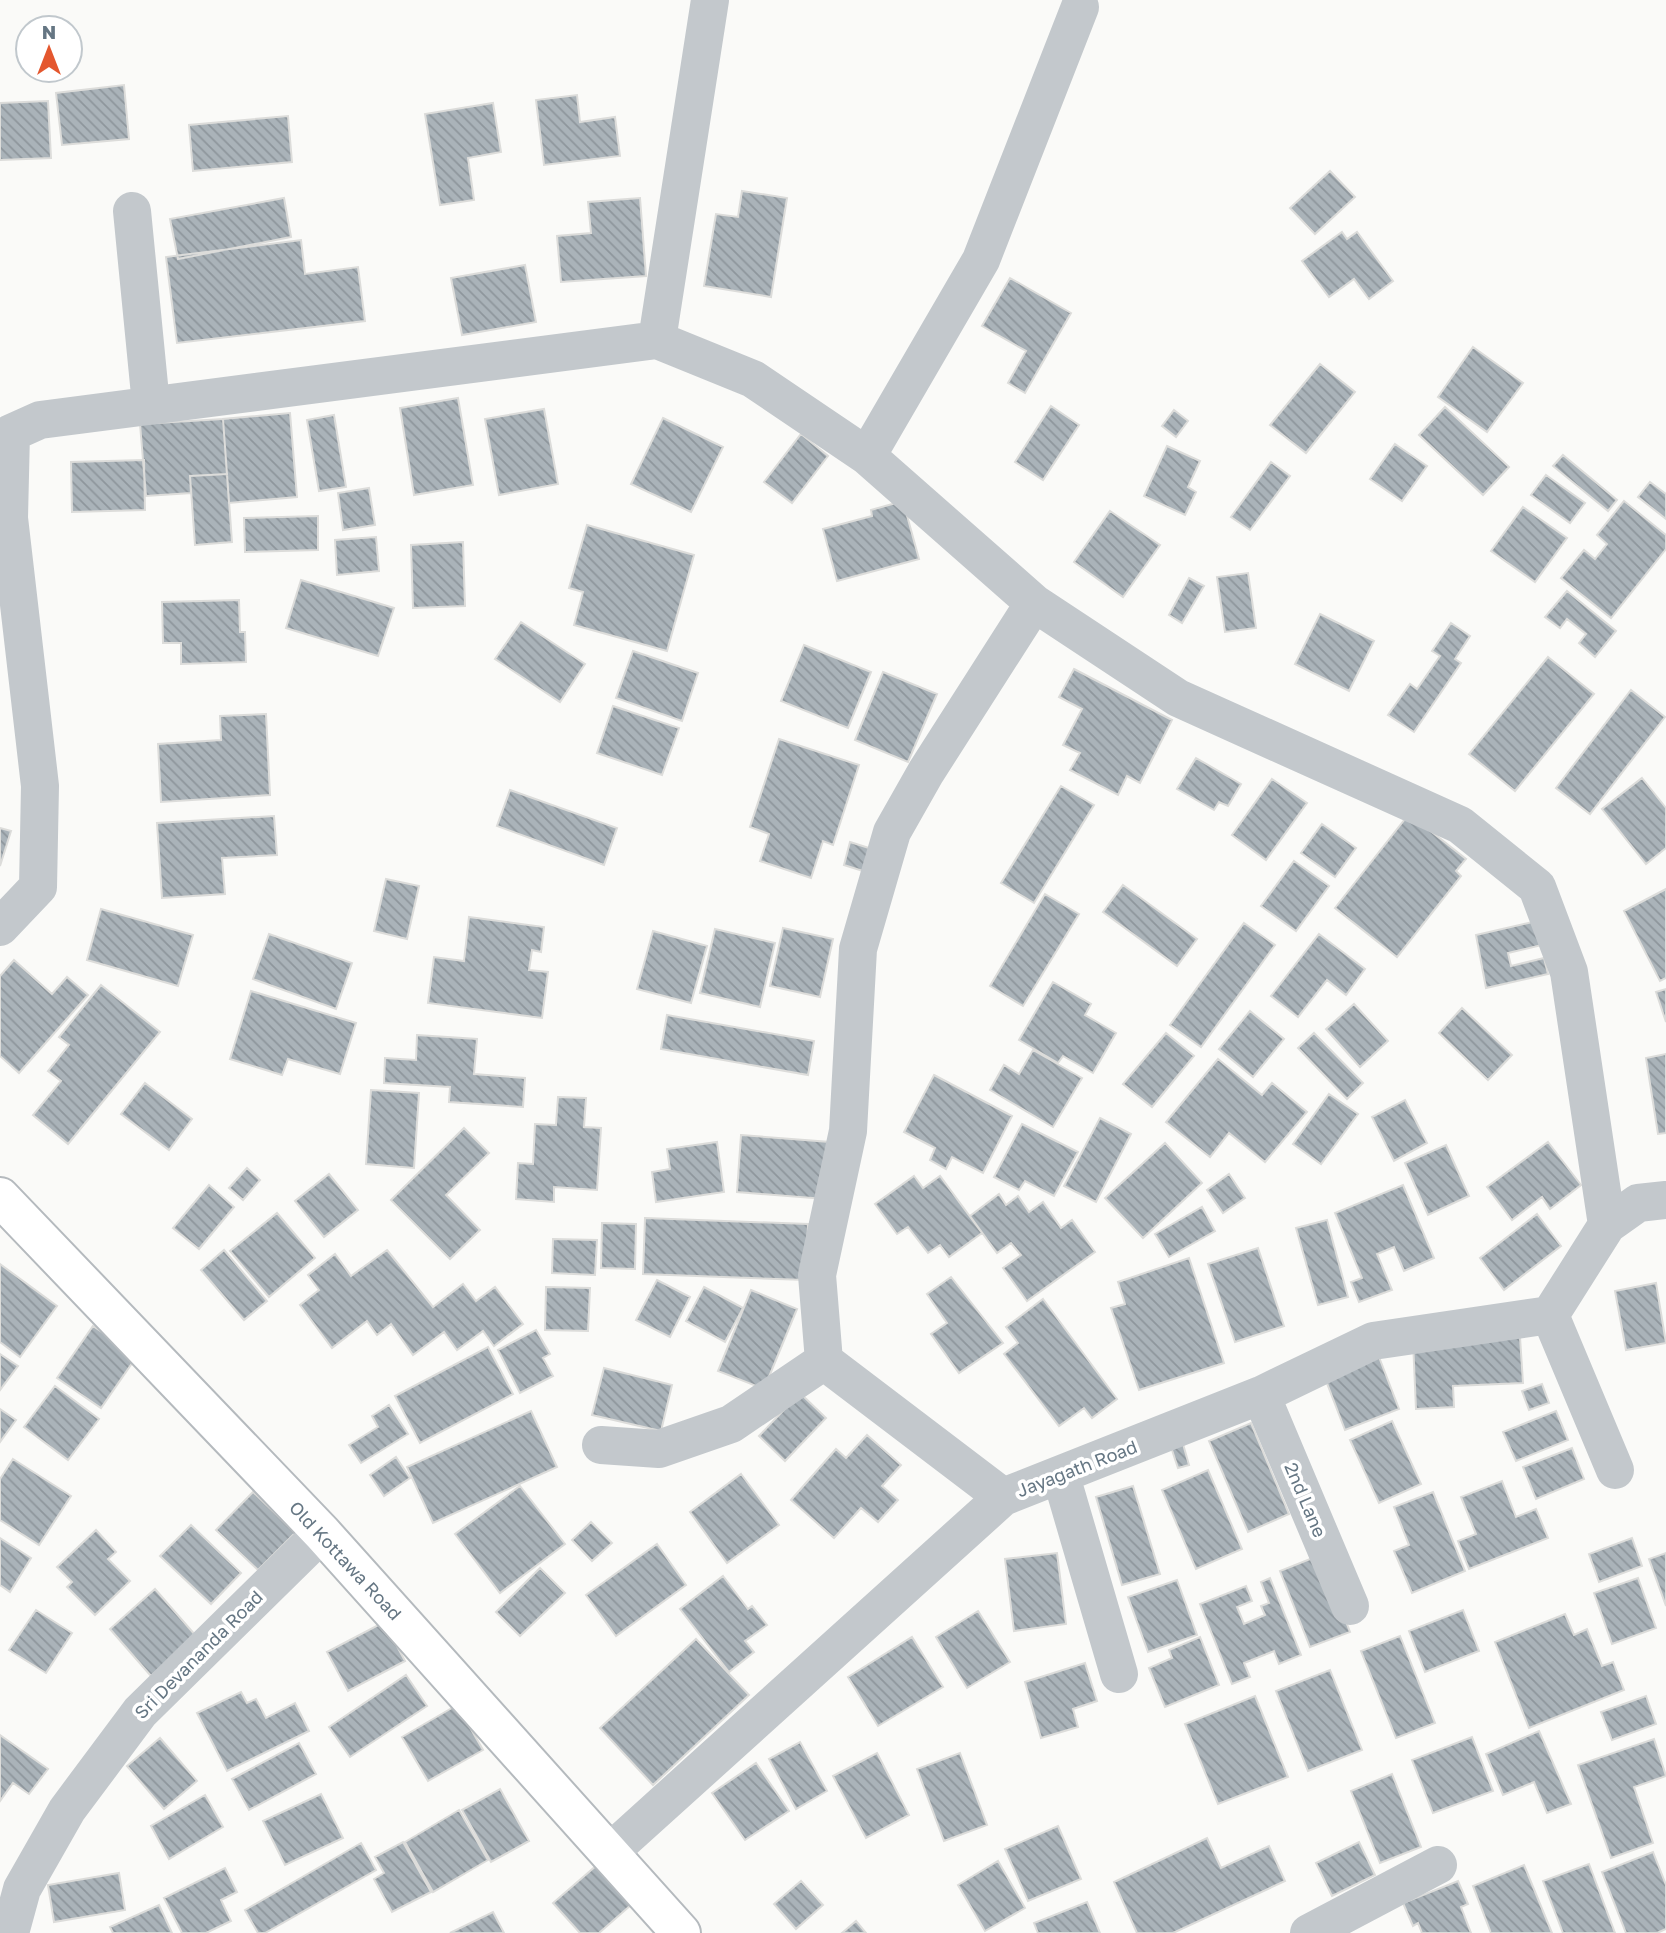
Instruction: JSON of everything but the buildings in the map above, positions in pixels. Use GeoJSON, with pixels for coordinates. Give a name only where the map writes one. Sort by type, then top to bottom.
{"type":"FeatureCollection","features":[{"type":"Feature","properties":{"kind":"main road","name":"Old Kottawa Road"},"geometry":{"type":"LineString","coordinates":[[0,1197],[322,1533],[681,1933]]}},
{"type":"Feature","properties":{"kind":"street"},"geometry":{"type":"LineString","coordinates":[[657,341],[710,0]]}},
{"type":"Feature","properties":{"kind":"street"},"geometry":{"type":"LineString","coordinates":[[867,456],[981,260],[1080,7]]}},
{"type":"Feature","properties":{"kind":"street"},"geometry":{"type":"LineString","coordinates":[[132,211],[151,405]]}},
{"type":"Feature","properties":{"kind":"street"},"geometry":{"type":"LineString","coordinates":[[0,927],[38,887],[40,786],[9,518],[5,433],[40,420],[657,341],[753,379],[867,456],[1034,603],[1178,698],[1460,825],[1537,887],[1569,972],[1607,1225]]}},
{"type":"Feature","properties":{"kind":"street"},"geometry":{"type":"LineString","coordinates":[[1003,1497],[824,1361],[817,1275],[848,1131],[858,949],[891,832],[1034,603]]}},
{"type":"Feature","properties":{"kind":"street"},"geometry":{"type":"LineString","coordinates":[[1615,1470],[1550,1315],[1607,1225],[1638,1203],[1666,1200]]}},
{"type":"Feature","properties":{"kind":"street","name":"Jayagath Road"},"geometry":{"type":"LineString","coordinates":[[610,1852],[1003,1497],[1261,1395],[1373,1341],[1550,1315]]}},
{"type":"Feature","properties":{"kind":"street"},"geometry":{"type":"LineString","coordinates":[[601,1445],[659,1449],[731,1424],[824,1361]]}},
{"type":"Feature","properties":{"kind":"street","name":"2nd Lane"},"geometry":{"type":"LineString","coordinates":[[1261,1395],[1350,1606]]}},
{"type":"Feature","properties":{"kind":"street"},"geometry":{"type":"LineString","coordinates":[[1061,1476],[1119,1675]]}},
{"type":"Feature","properties":{"kind":"street","name":"Sri Devananda Road"},"geometry":{"type":"LineString","coordinates":[[9,1933],[22,1889],[67,1810],[140,1712],[322,1533]]}},
{"type":"Feature","properties":{"kind":"street"},"geometry":{"type":"LineString","coordinates":[[1309,1933],[1438,1865]]}}]}
